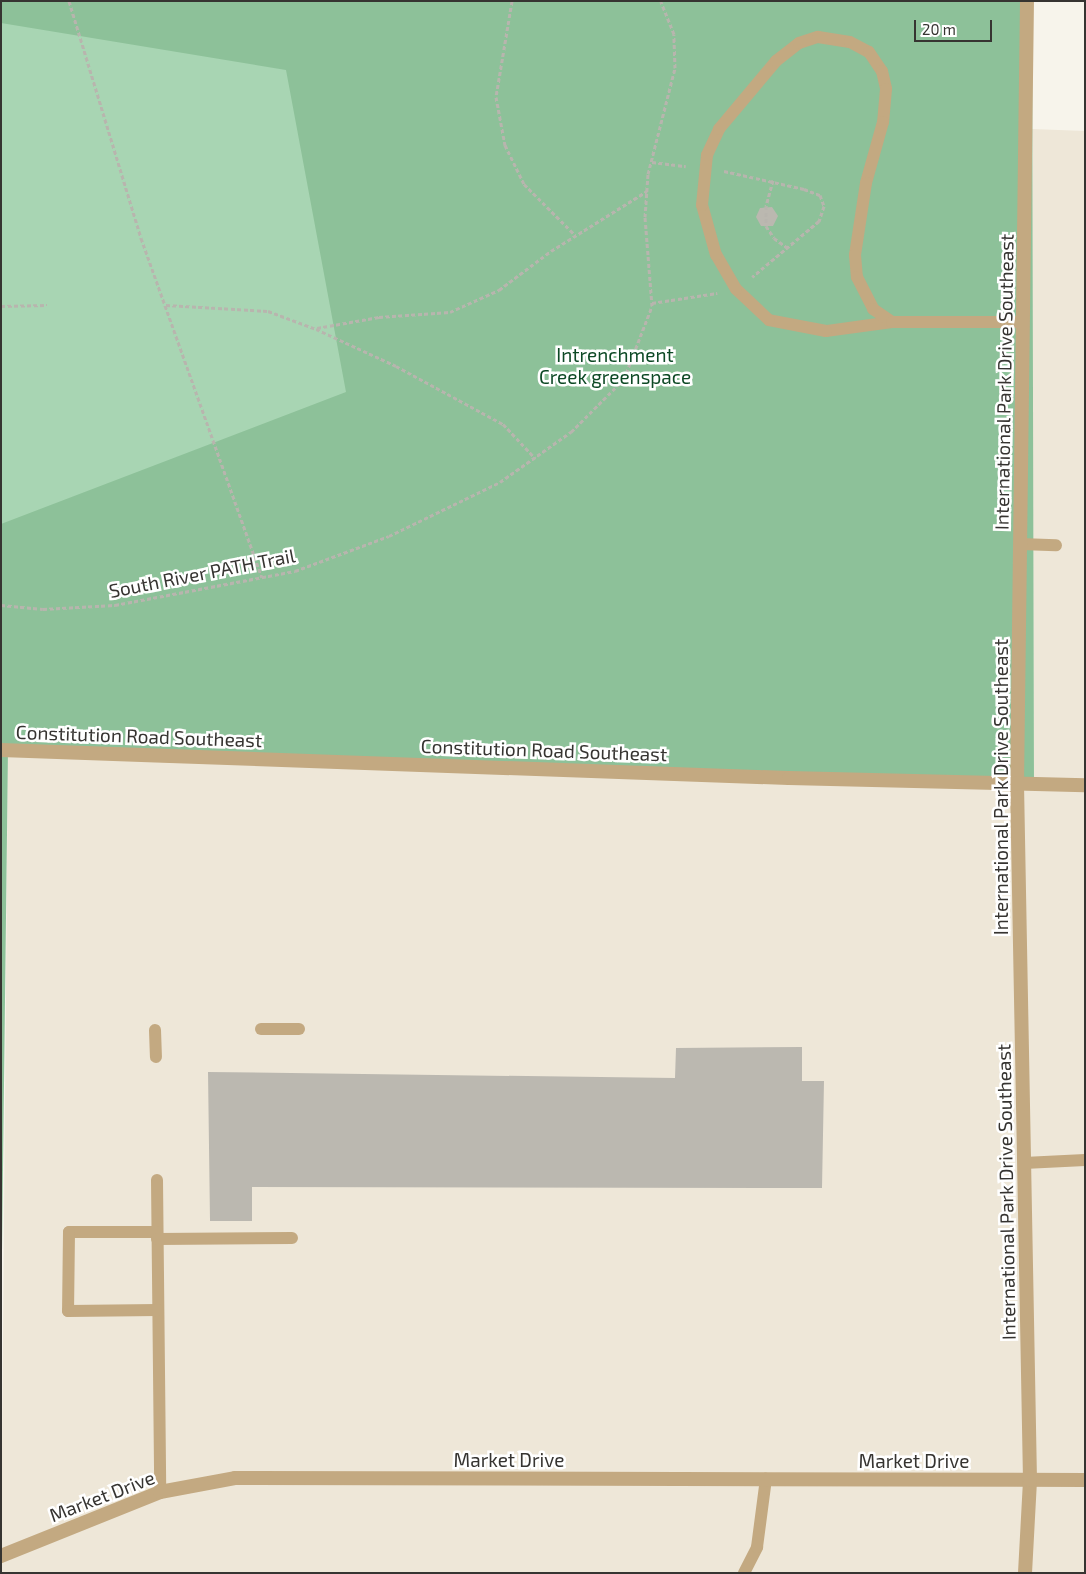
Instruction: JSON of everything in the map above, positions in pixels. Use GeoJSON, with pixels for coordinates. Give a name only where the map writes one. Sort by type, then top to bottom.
{"type":"FeatureCollection","features":[{"type":"Feature","properties":{"kind":"street","name":"International Park Drive Southeast"},"geometry":{"type":"LineString","coordinates":[[1025,1573],[1030,1480],[1017,784],[1028,1]]}},
{"type":"Feature","properties":{"kind":"street","name":"Constitution Road Southeast"},"geometry":{"type":"LineString","coordinates":[[1,750],[1085,785]]}},
{"type":"Feature","properties":{"kind":"street","name":"Market Drive"},"geometry":{"type":"LineString","coordinates":[[1,1556],[160,1492],[235,1478],[1085,1480]]}},
{"type":"Feature","properties":{"kind":"lane"},"geometry":{"type":"LineString","coordinates":[[892,322],[873,310],[856,277],[856,255],[866,183],[883,122],[886,89],[882,71],[869,52],[850,42],[818,37],[799,43],[776,61],[719,129],[707,154],[702,205],[716,255],[736,289],[769,320],[826,331],[892,322],[1023,322]]}},
{"type":"Feature","properties":{"kind":"lane"},"geometry":{"type":"LineString","coordinates":[[1020,544],[1056,544]]}},
{"type":"Feature","properties":{"kind":"lane"},"geometry":{"type":"LineString","coordinates":[[261,1029],[299,1029]]}},
{"type":"Feature","properties":{"kind":"lane"},"geometry":{"type":"LineString","coordinates":[[155,1030],[156,1057]]}},
{"type":"Feature","properties":{"kind":"lane"},"geometry":{"type":"LineString","coordinates":[[1024,1163],[1085,1160]]}},
{"type":"Feature","properties":{"kind":"lane"},"geometry":{"type":"LineString","coordinates":[[157,1180],[160,1492]]}},
{"type":"Feature","properties":{"kind":"lane"},"geometry":{"type":"LineString","coordinates":[[158,1310],[68,1311],[69,1232],[158,1236],[292,1238]]}},
{"type":"Feature","properties":{"kind":"lane"},"geometry":{"type":"LineString","coordinates":[[744,1573],[757,1548],[766,1479]]}},
{"type":"Feature","properties":{"kind":"path"},"geometry":{"type":"LineString","coordinates":[[69,1],[141,238],[262,577]]}},
{"type":"Feature","properties":{"kind":"path"},"geometry":{"type":"LineString","coordinates":[[512,1],[496,97],[505,144],[524,184],[575,236]]}},
{"type":"Feature","properties":{"kind":"path","name":"South River PATH Trail"},"geometry":{"type":"LineString","coordinates":[[1,605],[44,610],[116,605],[295,571],[389,536],[500,482],[571,432],[624,379],[643,333],[652,302],[645,217],[647,190],[674,68],[674,34],[661,1]]}},
{"type":"Feature","properties":{"kind":"path"},"geometry":{"type":"LineString","coordinates":[[652,162],[692,167]]}},
{"type":"Feature","properties":{"kind":"path"},"geometry":{"type":"LineString","coordinates":[[717,170],[773,180],[820,195],[824,206],[818,221],[789,249],[745,282]]}},
{"type":"Feature","properties":{"kind":"path"},"geometry":{"type":"LineString","coordinates":[[773,180],[766,206],[766,226],[774,238],[789,249]]}},
{"type":"Feature","properties":{"kind":"path"},"geometry":{"type":"LineString","coordinates":[[316,328],[379,317],[450,312],[499,290],[575,236],[647,190]]}},
{"type":"Feature","properties":{"kind":"path"},"geometry":{"type":"LineString","coordinates":[[652,302],[724,292]]}},
{"type":"Feature","properties":{"kind":"path"},"geometry":{"type":"LineString","coordinates":[[1,306],[48,305]]}},
{"type":"Feature","properties":{"kind":"path"},"geometry":{"type":"LineString","coordinates":[[166,305],[268,311],[316,328],[396,366],[503,424],[534,458]]}},
{"type":"Feature","properties":{"kind":"shaded area"},"geometry":{"type":"Polygon","coordinates":[[[1032,129],[1085,131],[1085,1573],[1,1573],[8,750],[1034,787],[1032,129]]]}},
{"type":"Feature","properties":{"kind":"green space"},"geometry":{"type":"Polygon","coordinates":[[[1,1],[992,1],[1,717],[1,1]]]}},
{"type":"Feature","properties":{"kind":"green space","name":"Intrenchment Creek greenspace"},"geometry":{"type":"Polygon","coordinates":[[[1,1],[1032,1],[1034,787],[8,750],[1,1337],[1,524],[346,392],[286,70],[1,23],[1,1]]]}},
{"type":"Feature","properties":{"kind":"building"},"geometry":{"type":"Polygon","coordinates":[[[772,207],[778,216],[773,226],[761,226],[756,217],[760,208],[772,207]]]}},
{"type":"Feature","properties":{"kind":"building"},"geometry":{"type":"Polygon","coordinates":[[[802,1047],[802,1081],[824,1081],[822,1188],[252,1187],[252,1221],[210,1221],[208,1072],[675,1078],[676,1048],[802,1047]]]}}]}
